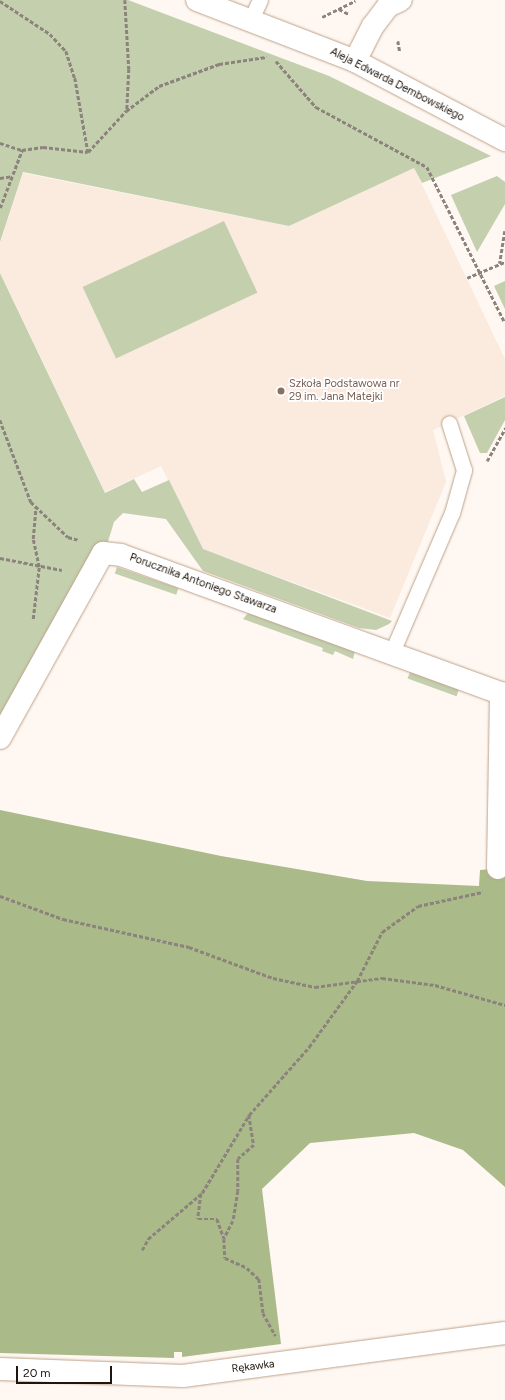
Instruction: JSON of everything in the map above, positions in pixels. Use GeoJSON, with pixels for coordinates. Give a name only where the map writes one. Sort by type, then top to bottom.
{"type":"FeatureCollection","features":[{"type":"Feature","properties":{"kind":"street"},"geometry":{"type":"LineString","coordinates":[[355,61],[380,16],[388,6],[400,0]]}},
{"type":"Feature","properties":{"kind":"street","name":"Aleja Edwarda Dembowskiego"},"geometry":{"type":"LineString","coordinates":[[210,2],[355,61],[505,140]]}},
{"type":"Feature","properties":{"kind":"street"},"geometry":{"type":"LineString","coordinates":[[0,738],[103,553]]}},
{"type":"Feature","properties":{"kind":"street","name":"Porucznika Antoniego Stawarza"},"geometry":{"type":"LineString","coordinates":[[103,553],[121,555],[392,652],[503,694],[501,820],[498,868]]}},
{"type":"Feature","properties":{"kind":"street","name":"Rękawka"},"geometry":{"type":"LineString","coordinates":[[0,1369],[183,1376],[505,1333]]}},
{"type":"Feature","properties":{"kind":"lane"},"geometry":{"type":"LineString","coordinates":[[251,19],[260,0]]}},
{"type":"Feature","properties":{"kind":"lane"},"geometry":{"type":"LineString","coordinates":[[392,652],[452,513],[464,470],[449,423]]}},
{"type":"Feature","properties":{"kind":"path"},"geometry":{"type":"LineString","coordinates":[[125,0],[129,76],[126,111]]}},
{"type":"Feature","properties":{"kind":"path"},"geometry":{"type":"LineString","coordinates":[[0,1],[50,34],[66,51],[75,78],[88,152]]}},
{"type":"Feature","properties":{"kind":"path"},"geometry":{"type":"LineString","coordinates":[[88,152],[126,111],[159,86],[219,64],[272,56],[316,107],[428,167],[505,323]]}},
{"type":"Feature","properties":{"kind":"path"},"geometry":{"type":"LineString","coordinates":[[0,143],[22,150],[43,147],[88,152]]}},
{"type":"Feature","properties":{"kind":"path"},"geometry":{"type":"LineString","coordinates":[[0,208],[22,150]]}},
{"type":"Feature","properties":{"kind":"path"},"geometry":{"type":"LineString","coordinates":[[0,178],[12,176]]}},
{"type":"Feature","properties":{"kind":"path"},"geometry":{"type":"LineString","coordinates":[[500,264],[505,231]]}},
{"type":"Feature","properties":{"kind":"path"},"geometry":{"type":"LineString","coordinates":[[467,278],[505,262]]}},
{"type":"Feature","properties":{"kind":"path"},"geometry":{"type":"LineString","coordinates":[[0,420],[11,456],[36,507],[68,537],[94,545],[103,553]]}},
{"type":"Feature","properties":{"kind":"path"},"geometry":{"type":"LineString","coordinates":[[32,623],[37,603],[39,567],[33,539],[36,507]]}},
{"type":"Feature","properties":{"kind":"path"},"geometry":{"type":"LineString","coordinates":[[0,558],[39,567],[90,574]]}},
{"type":"Feature","properties":{"kind":"path"},"geometry":{"type":"LineString","coordinates":[[142,1250],[148,1239],[202,1193],[249,1115],[309,1047],[357,982],[382,932],[418,906],[478,892],[492,893]]}},
{"type":"Feature","properties":{"kind":"path"},"geometry":{"type":"LineString","coordinates":[[0,896],[63,919],[189,947],[274,978],[315,987],[382,978],[436,985],[505,1005]]}},
{"type":"Feature","properties":{"kind":"path"},"geometry":{"type":"LineString","coordinates":[[224,1239],[233,1221],[238,1159],[254,1145],[249,1115]]}},
{"type":"Feature","properties":{"kind":"path"},"geometry":{"type":"LineString","coordinates":[[202,1193],[198,1219],[217,1219],[224,1239],[225,1258],[247,1268],[259,1279],[263,1312],[278,1338]]}},
{"type":"Feature","properties":{"kind":"shaded area","name":"Szkoła Podstawowa nr 29 im. Jana Matejki"},"geometry":{"type":"Polygon","coordinates":[[[414,168],[505,359],[505,396],[433,430],[446,482],[390,618],[202,549],[161,466],[105,492],[0,272],[0,243],[23,173],[289,226],[414,168]]]}},
{"type":"Feature","properties":{"kind":"green space"},"geometry":{"type":"Polygon","coordinates":[[[0,0],[128,0],[329,76],[491,156],[422,183],[414,168],[289,226],[23,172],[0,242],[0,0]]]}},
{"type":"Feature","properties":{"kind":"green space"},"geometry":{"type":"Polygon","coordinates":[[[497,176],[505,182],[505,204],[477,252],[451,195],[497,176]]]}},
{"type":"Feature","properties":{"kind":"green space"},"geometry":{"type":"Polygon","coordinates":[[[224,221],[257,293],[116,359],[83,287],[224,221]]]}},
{"type":"Feature","properties":{"kind":"green space"},"geometry":{"type":"Polygon","coordinates":[[[0,273],[105,493],[134,479],[142,492],[169,480],[203,549],[392,621],[376,630],[359,628],[203,571],[166,519],[123,513],[114,522],[106,548],[0,725],[0,273]]]}},
{"type":"Feature","properties":{"kind":"green space"},"geometry":{"type":"Polygon","coordinates":[[[505,281],[505,309],[494,286],[505,281]]]}},
{"type":"Feature","properties":{"kind":"green space"},"geometry":{"type":"Polygon","coordinates":[[[505,397],[505,420],[487,453],[480,453],[464,416],[505,397]]]}},
{"type":"Feature","properties":{"kind":"green space"},"geometry":{"type":"Polygon","coordinates":[[[117,567],[178,588],[176,595],[115,574],[117,567]]]}},
{"type":"Feature","properties":{"kind":"green space"},"geometry":{"type":"Polygon","coordinates":[[[248,613],[355,651],[353,659],[335,651],[333,655],[322,651],[323,648],[243,619],[248,613]]]}},
{"type":"Feature","properties":{"kind":"green space"},"geometry":{"type":"Polygon","coordinates":[[[410,672],[459,690],[456,696],[408,679],[410,672]]]}},
{"type":"Feature","properties":{"kind":"green space"},"geometry":{"type":"Polygon","coordinates":[[[0,810],[221,856],[367,881],[479,886],[480,870],[505,868],[505,1187],[463,1150],[414,1133],[310,1143],[262,1189],[281,1344],[182,1357],[182,1352],[174,1352],[174,1358],[0,1353],[0,810]]]}},
{"type":"Feature","properties":{"kind":"place","name":"Szkoła Podstawowa nr 29 im. Jana Matejki"},"geometry":{"type":"Point","coordinates":[281,391]}}]}
